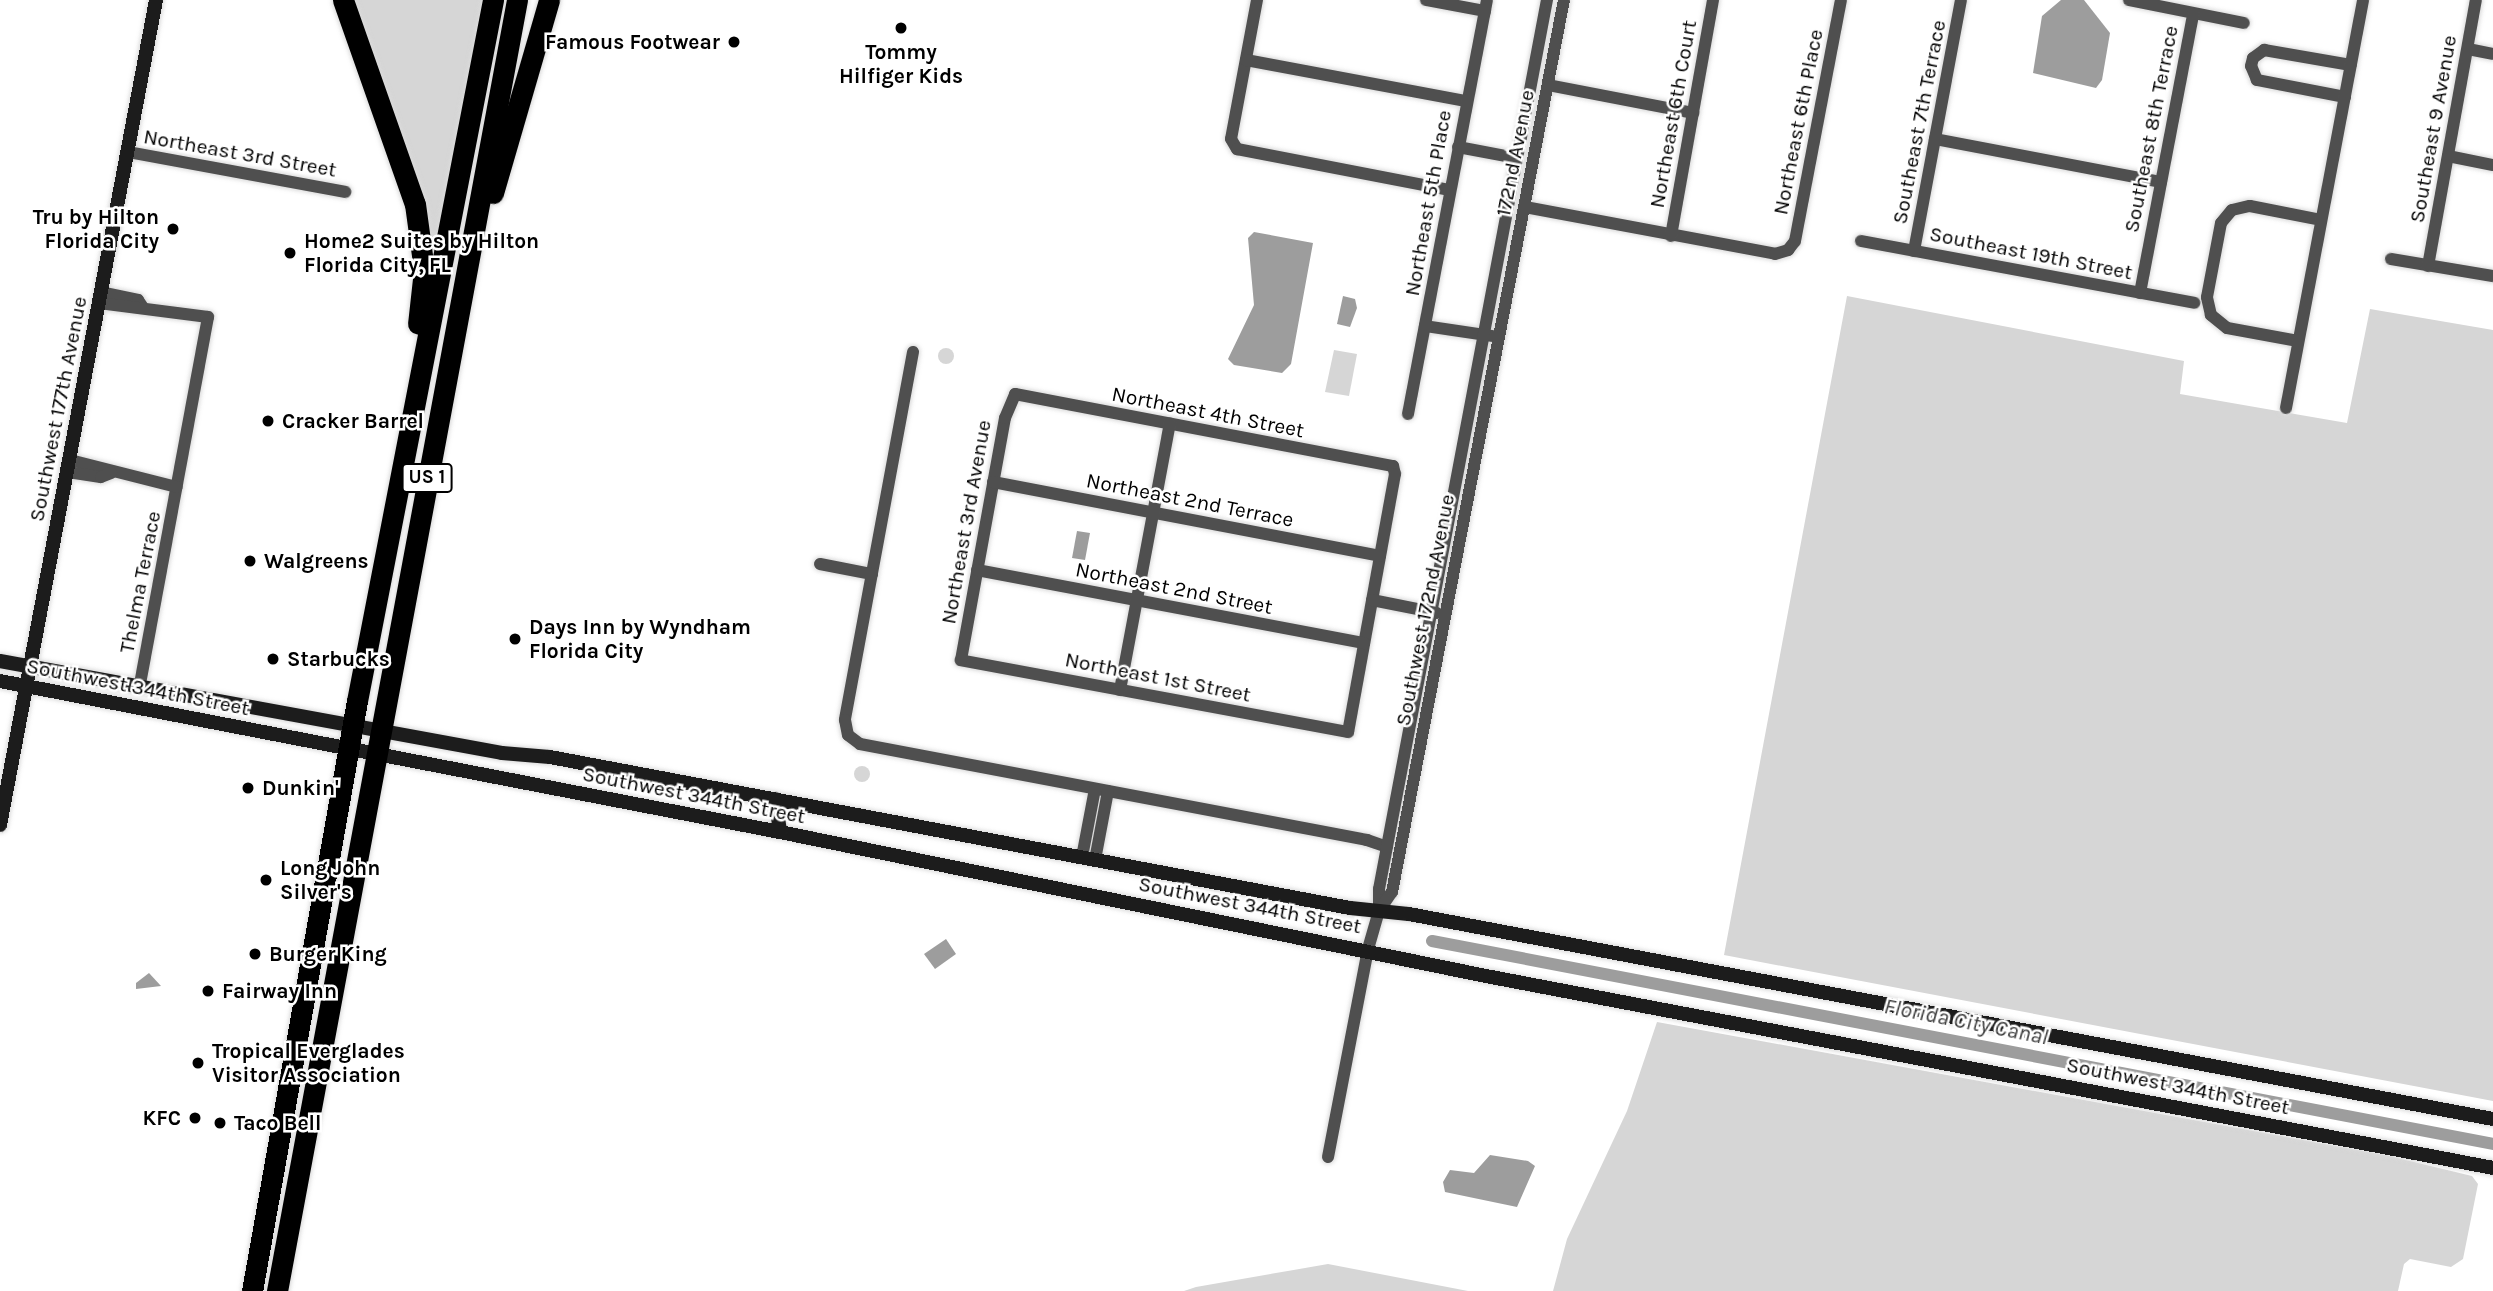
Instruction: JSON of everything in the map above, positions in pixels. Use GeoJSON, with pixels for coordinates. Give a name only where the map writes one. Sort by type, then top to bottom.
{"type":"FeatureCollection","features":[{"type":"Feature","properties":{"kind":"highway"},"geometry":{"type":"LineString","coordinates":[[343,0],[409,182],[420,230],[423,284],[401,436],[404,468]]}},
{"type":"Feature","properties":{"kind":"highway","name":"US 1"},"geometry":{"type":"LineString","coordinates":[[252,1291],[353,725],[493,0]]}},
{"type":"Feature","properties":{"kind":"highway","name":"US 1"},"geometry":{"type":"LineString","coordinates":[[277,1291],[517,0]]}},
{"type":"Feature","properties":{"kind":"highway"},"geometry":{"type":"LineString","coordinates":[[475,225],[490,204],[549,0]]}},
{"type":"Feature","properties":{"kind":"main road","name":"Southwest 177th Avenue"},"geometry":{"type":"LineString","coordinates":[[0,825],[156,0]]}},
{"type":"Feature","properties":{"kind":"main road","name":"Southwest 344th Street"},"geometry":{"type":"LineString","coordinates":[[0,661],[793,802],[2493,1119]]}},
{"type":"Feature","properties":{"kind":"main road","name":"Southwest 344th Street"},"geometry":{"type":"LineString","coordinates":[[0,681],[780,832],[1368,949],[1486,976],[2493,1168]]}},
{"type":"Feature","properties":{"kind":"main road"},"geometry":{"type":"LineString","coordinates":[[775,799],[780,832]]}},
{"type":"Feature","properties":{"kind":"main road"},"geometry":{"type":"LineString","coordinates":[[780,832],[793,802]]}},
{"type":"Feature","properties":{"kind":"street"},"geometry":{"type":"LineString","coordinates":[[1257,0],[1231,139],[1237,149],[1450,190]]}},
{"type":"Feature","properties":{"kind":"street"},"geometry":{"type":"LineString","coordinates":[[1426,0],[1486,5]]}},
{"type":"Feature","properties":{"kind":"street","name":"172nd Avenue"},"geometry":{"type":"LineString","coordinates":[[1489,311],[1547,0]]}},
{"type":"Feature","properties":{"kind":"street","name":"172nd Avenue"},"geometry":{"type":"LineString","coordinates":[[1504,313],[1564,0]]}},
{"type":"Feature","properties":{"kind":"street","name":"Northeast 6th Court"},"geometry":{"type":"LineString","coordinates":[[1671,236],[1713,0]]}},
{"type":"Feature","properties":{"kind":"street","name":"Northeast 6th Place"},"geometry":{"type":"LineString","coordinates":[[1671,236],[1775,254],[1788,250],[1795,241],[1841,0]]}},
{"type":"Feature","properties":{"kind":"street","name":"Southeast 7th Terrace"},"geometry":{"type":"LineString","coordinates":[[1914,251],[1961,0]]}},
{"type":"Feature","properties":{"kind":"street"},"geometry":{"type":"LineString","coordinates":[[2129,0],[2244,23]]}},
{"type":"Feature","properties":{"kind":"street"},"geometry":{"type":"LineString","coordinates":[[2286,408],[2363,0]]}},
{"type":"Feature","properties":{"kind":"street","name":"Southeast 9 Avenue"},"geometry":{"type":"LineString","coordinates":[[2428,266],[2476,0]]}},
{"type":"Feature","properties":{"kind":"street","name":"Northeast 5th Place"},"geometry":{"type":"LineString","coordinates":[[1408,414],[1486,5]]}},
{"type":"Feature","properties":{"kind":"street","name":"Southeast 8th Terrace"},"geometry":{"type":"LineString","coordinates":[[2140,293],[2193,14]]}},
{"type":"Feature","properties":{"kind":"street"},"geometry":{"type":"LineString","coordinates":[[2468,49],[2493,54]]}},
{"type":"Feature","properties":{"kind":"street"},"geometry":{"type":"LineString","coordinates":[[2345,97],[2257,80],[2251,66],[2253,58],[2264,50],[2351,65]]}},
{"type":"Feature","properties":{"kind":"street"},"geometry":{"type":"LineString","coordinates":[[1246,60],[1466,101]]}},
{"type":"Feature","properties":{"kind":"street"},"geometry":{"type":"LineString","coordinates":[[1548,85],[1693,113]]}},
{"type":"Feature","properties":{"kind":"street"},"geometry":{"type":"LineString","coordinates":[[1935,139],[2161,182]]}},
{"type":"Feature","properties":{"kind":"street"},"geometry":{"type":"LineString","coordinates":[[1458,147],[1517,158]]}},
{"type":"Feature","properties":{"kind":"street","name":"Northeast 3rd Street"},"geometry":{"type":"LineString","coordinates":[[128,152],[345,192]]}},
{"type":"Feature","properties":{"kind":"street"},"geometry":{"type":"LineString","coordinates":[[2448,156],[2493,165]]}},
{"type":"Feature","properties":{"kind":"street"},"geometry":{"type":"LineString","coordinates":[[2298,341],[2217,323],[2208,306],[2209,285],[2221,223],[2232,210],[2250,206],[2321,220]]}},
{"type":"Feature","properties":{"kind":"street"},"geometry":{"type":"LineString","coordinates":[[1525,207],[1671,236]]}},
{"type":"Feature","properties":{"kind":"street","name":"Southeast 19th Street"},"geometry":{"type":"LineString","coordinates":[[1861,241],[2194,303]]}},
{"type":"Feature","properties":{"kind":"street"},"geometry":{"type":"LineString","coordinates":[[2390,259],[2493,276]]}},
{"type":"Feature","properties":{"kind":"street","name":"Thelma Terrace"},"geometry":{"type":"LineString","coordinates":[[100,298],[138,300],[142,306],[208,317],[140,685]]}},
{"type":"Feature","properties":{"kind":"street","name":"Southwest 172nd Avenue"},"geometry":{"type":"LineString","coordinates":[[1379,911],[1392,892],[1489,311]]}},
{"type":"Feature","properties":{"kind":"street","name":"Southwest 172nd Avenue"},"geometry":{"type":"LineString","coordinates":[[1328,1157],[1368,949],[1379,911],[1387,848],[1504,313]]}},
{"type":"Feature","properties":{"kind":"street"},"geometry":{"type":"LineString","coordinates":[[1425,326],[1500,336]]}},
{"type":"Feature","properties":{"kind":"street"},"geometry":{"type":"LineString","coordinates":[[913,352],[845,720],[854,740],[1367,840],[1387,848]]}},
{"type":"Feature","properties":{"kind":"street","name":"Northeast 4th Street"},"geometry":{"type":"LineString","coordinates":[[1015,394],[1393,467],[1380,555]]}},
{"type":"Feature","properties":{"kind":"street","name":"Northeast 3rd Avenue"},"geometry":{"type":"LineString","coordinates":[[961,660],[1008,406],[1015,394]]}},
{"type":"Feature","properties":{"kind":"street"},"geometry":{"type":"LineString","coordinates":[[1120,690],[1170,425]]}},
{"type":"Feature","properties":{"kind":"street"},"geometry":{"type":"LineString","coordinates":[[69,466],[99,466],[111,474],[177,487]]}},
{"type":"Feature","properties":{"kind":"street","name":"Northeast 2nd Terrace"},"geometry":{"type":"LineString","coordinates":[[993,482],[1380,555]]}},
{"type":"Feature","properties":{"kind":"street"},"geometry":{"type":"LineString","coordinates":[[1364,643],[1380,555]]}},
{"type":"Feature","properties":{"kind":"street"},"geometry":{"type":"LineString","coordinates":[[820,564],[872,574]]}},
{"type":"Feature","properties":{"kind":"street","name":"Northeast 2nd Street"},"geometry":{"type":"LineString","coordinates":[[977,570],[1364,643]]}},
{"type":"Feature","properties":{"kind":"street"},"geometry":{"type":"LineString","coordinates":[[1372,600],[1438,613]]}},
{"type":"Feature","properties":{"kind":"street","name":"Northeast 1st Street"},"geometry":{"type":"LineString","coordinates":[[961,660],[1348,732],[1364,643]]}},
{"type":"Feature","properties":{"kind":"street"},"geometry":{"type":"LineString","coordinates":[[1089,858],[1102,790]]}},
{"type":"Feature","properties":{"kind":"shaded area"},"geometry":{"type":"Polygon","coordinates":[[[349,0],[483,0],[436,263],[429,262],[349,0]]]}},
{"type":"Feature","properties":{"kind":"shaded area"},"geometry":{"type":"Polygon","coordinates":[[[2061,0],[2084,0],[2110,33],[2102,80],[2096,88],[2033,73],[2042,16],[2061,0]]]}},
{"type":"Feature","properties":{"kind":"shaded area"},"geometry":{"type":"Polygon","coordinates":[[[1254,232],[1313,243],[1291,364],[1282,373],[1234,365],[1228,359],[1254,305],[1248,238],[1254,232]]]}},
{"type":"Feature","properties":{"kind":"shaded area"},"geometry":{"type":"Polygon","coordinates":[[[1343,296],[1355,299],[1357,308],[1350,327],[1337,324],[1343,296]]]}},
{"type":"Feature","properties":{"kind":"shaded area"},"geometry":{"type":"Polygon","coordinates":[[[1847,296],[2184,361],[2180,394],[2347,423],[2370,309],[2493,330],[2493,1101],[1724,955],[1847,296]]]}},
{"type":"Feature","properties":{"kind":"shaded area"},"geometry":{"type":"Polygon","coordinates":[[[943,348],[949,348],[954,356],[952,362],[943,364],[938,359],[938,353],[943,348]]]}},
{"type":"Feature","properties":{"kind":"shaded area"},"geometry":{"type":"Polygon","coordinates":[[[1334,350],[1357,354],[1349,396],[1325,392],[1334,350]]]}},
{"type":"Feature","properties":{"kind":"shaded area"},"geometry":{"type":"Polygon","coordinates":[[[1077,531],[1090,533],[1085,560],[1072,558],[1077,531]]]}},
{"type":"Feature","properties":{"kind":"shaded area"},"geometry":{"type":"Polygon","coordinates":[[[862,766],[868,768],[868,780],[862,782],[856,780],[854,774],[856,768],[862,766]]]}},
{"type":"Feature","properties":{"kind":"shaded area"},"geometry":{"type":"Polygon","coordinates":[[[946,939],[956,954],[935,969],[924,954],[946,939]]]}},
{"type":"Feature","properties":{"kind":"shaded area"},"geometry":{"type":"Polygon","coordinates":[[[149,973],[161,986],[136,989],[136,983],[149,973]]]}},
{"type":"Feature","properties":{"kind":"shaded area"},"geometry":{"type":"Polygon","coordinates":[[[1657,1022],[2385,1155],[2472,1176],[2478,1184],[2463,1259],[2451,1267],[2410,1259],[2404,1264],[2398,1291],[1553,1291],[1567,1239],[1627,1111],[1657,1022]]]}},
{"type":"Feature","properties":{"kind":"shaded area"},"geometry":{"type":"Polygon","coordinates":[[[1490,1155],[1528,1161],[1535,1166],[1517,1207],[1445,1192],[1443,1182],[1450,1170],[1474,1173],[1490,1155]]]}},
{"type":"Feature","properties":{"kind":"shaded area"},"geometry":{"type":"Polygon","coordinates":[[[1328,1264],[1468,1291],[1184,1291],[1196,1287],[1328,1264]]]}},
{"type":"Feature","properties":{"kind":"waterway","name":"Florida City Canal"},"geometry":{"type":"LineString","coordinates":[[1432,941],[2493,1144]]}},
{"type":"Feature","properties":{"kind":"place","name":"Tommy Hilfiger Kids"},"geometry":{"type":"Point","coordinates":[901,28]}},
{"type":"Feature","properties":{"kind":"place","name":"Famous Footwear"},"geometry":{"type":"Point","coordinates":[734,42]}},
{"type":"Feature","properties":{"kind":"place","name":"Tru by Hilton Florida City"},"geometry":{"type":"Point","coordinates":[173,229]}},
{"type":"Feature","properties":{"kind":"place","name":"Home2 Suites by Hilton Florida City, FL"},"geometry":{"type":"Point","coordinates":[290,253]}},
{"type":"Feature","properties":{"kind":"place","name":"Cracker Barrel"},"geometry":{"type":"Point","coordinates":[268,421]}},
{"type":"Feature","properties":{"kind":"place","name":"Walgreens"},"geometry":{"type":"Point","coordinates":[250,561]}},
{"type":"Feature","properties":{"kind":"place","name":"Days Inn by Wyndham Florida City"},"geometry":{"type":"Point","coordinates":[515,639]}},
{"type":"Feature","properties":{"kind":"place","name":"Starbucks"},"geometry":{"type":"Point","coordinates":[273,659]}},
{"type":"Feature","properties":{"kind":"place","name":"Dunkin'"},"geometry":{"type":"Point","coordinates":[248,788]}},
{"type":"Feature","properties":{"kind":"place","name":"Long John Silver's"},"geometry":{"type":"Point","coordinates":[266,880]}},
{"type":"Feature","properties":{"kind":"place","name":"Burger King"},"geometry":{"type":"Point","coordinates":[255,954]}},
{"type":"Feature","properties":{"kind":"place","name":"Fairway Inn"},"geometry":{"type":"Point","coordinates":[208,991]}},
{"type":"Feature","properties":{"kind":"place","name":"Tropical Everglades Visitor Association"},"geometry":{"type":"Point","coordinates":[198,1063]}},
{"type":"Feature","properties":{"kind":"place","name":"KFC"},"geometry":{"type":"Point","coordinates":[195,1118]}},
{"type":"Feature","properties":{"kind":"place","name":"Taco Bell"},"geometry":{"type":"Point","coordinates":[220,1123]}}]}
